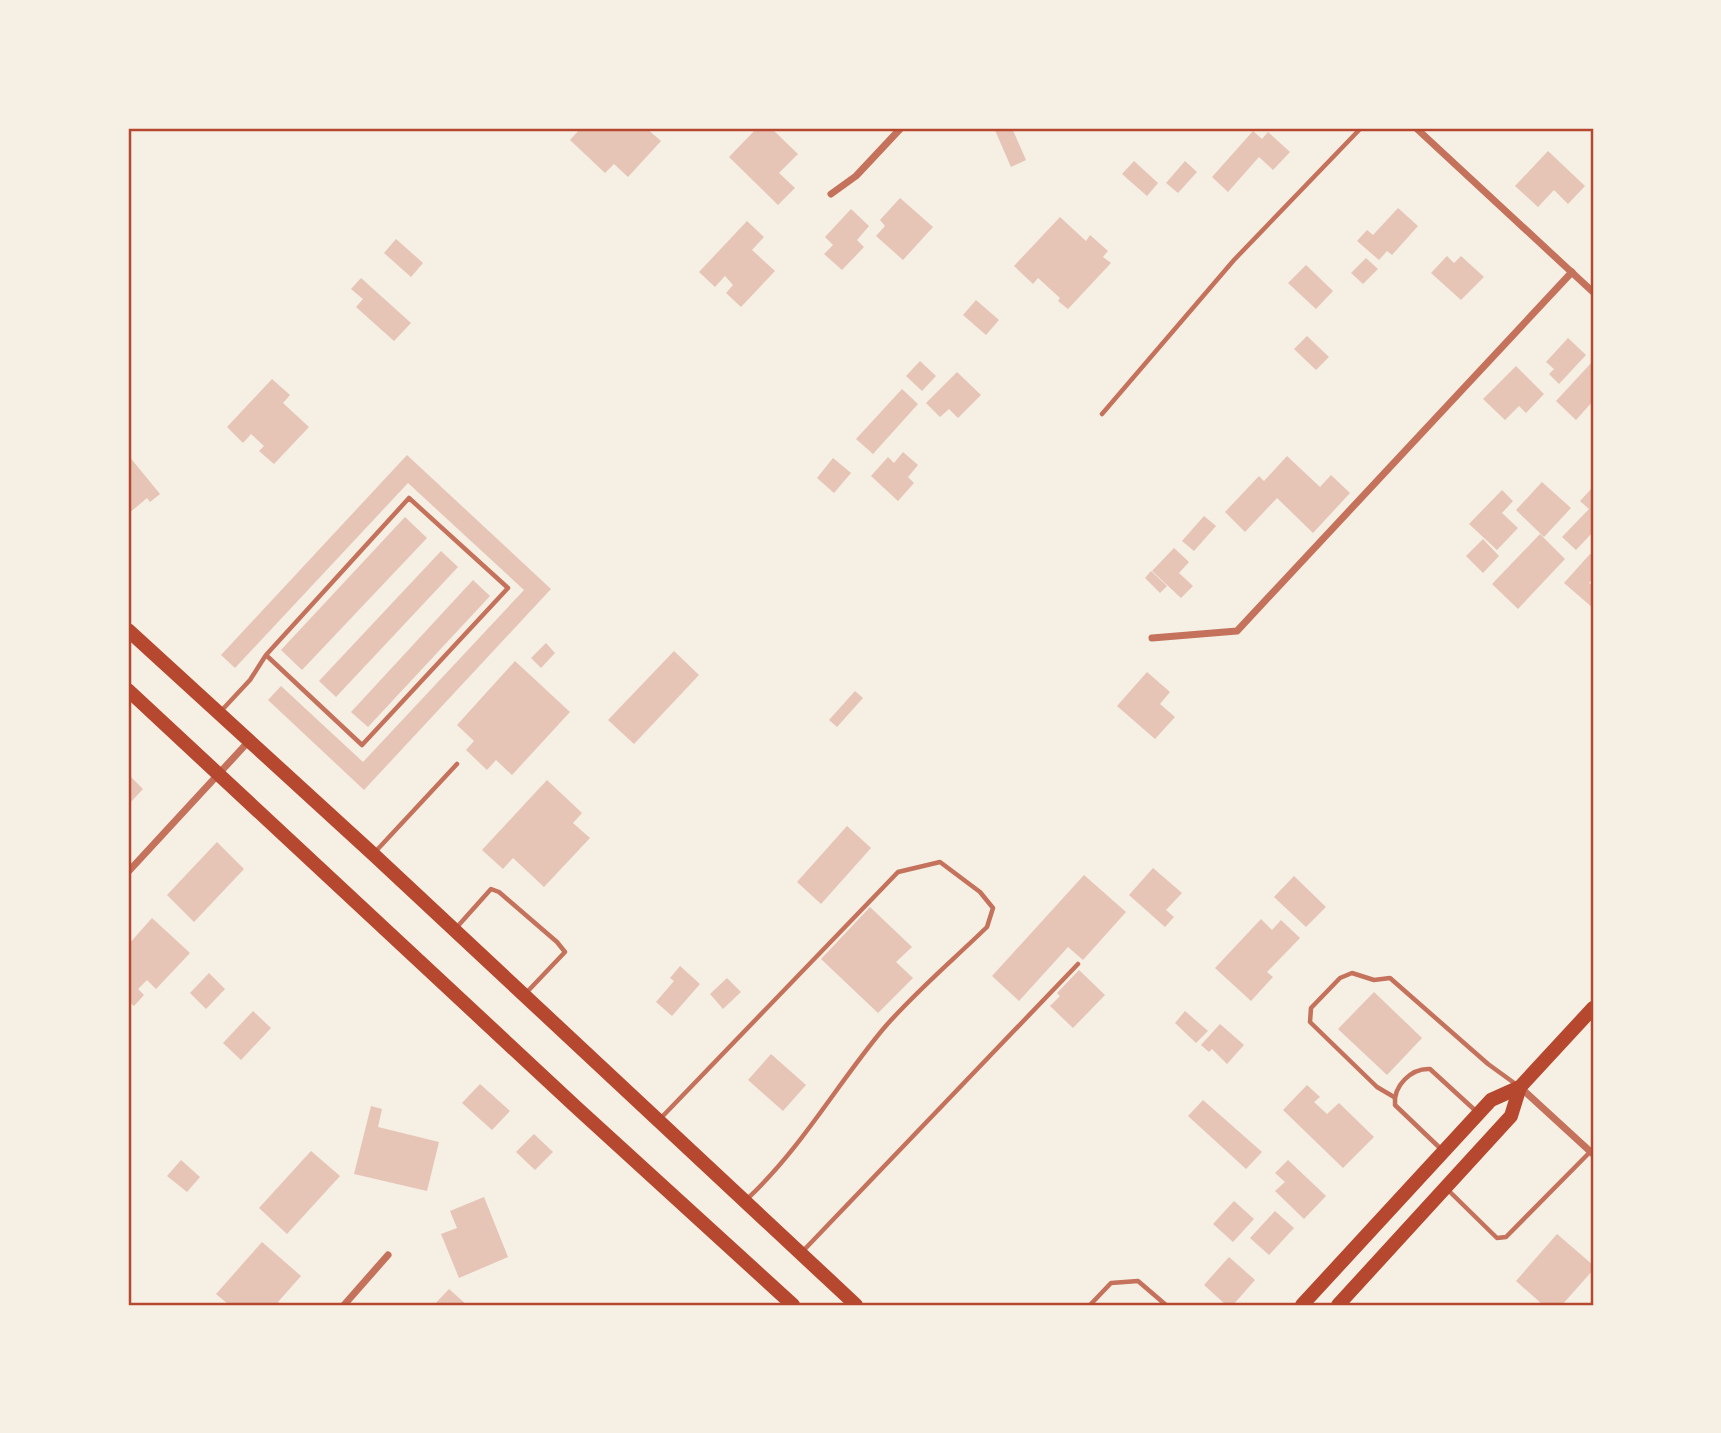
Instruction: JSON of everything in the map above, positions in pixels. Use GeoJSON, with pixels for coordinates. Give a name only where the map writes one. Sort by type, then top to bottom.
{"type":"FeatureCollection","features":[{"type":"Feature","properties":{"kind":"main road"},"geometry":{"type":"LineString","coordinates":[[128,630],[856,1305]]}},
{"type":"Feature","properties":{"kind":"main road"},"geometry":{"type":"LineString","coordinates":[[128,691],[793,1305]]}},
{"type":"Feature","properties":{"kind":"main road"},"geometry":{"type":"LineString","coordinates":[[1302,1305],[1491,1100],[1520,1087],[1593,1008]]}},
{"type":"Feature","properties":{"kind":"main road"},"geometry":{"type":"LineString","coordinates":[[1338,1305],[1511,1116],[1520,1087]]}},
{"type":"Feature","properties":{"kind":"street"},"geometry":{"type":"LineString","coordinates":[[831,194],[856,176],[901,128]]}},
{"type":"Feature","properties":{"kind":"street"},"geometry":{"type":"LineString","coordinates":[[1416,128],[1593,292]]}},
{"type":"Feature","properties":{"kind":"street"},"geometry":{"type":"LineString","coordinates":[[1152,638],[1237,631],[1572,272]]}},
{"type":"Feature","properties":{"kind":"street"},"geometry":{"type":"LineString","coordinates":[[128,872],[249,741]]}},
{"type":"Feature","properties":{"kind":"street"},"geometry":{"type":"LineString","coordinates":[[1520,1087],[1592,1152]]}},
{"type":"Feature","properties":{"kind":"street"},"geometry":{"type":"LineString","coordinates":[[344,1305],[388,1255]]}},
{"type":"Feature","properties":{"kind":"lane"},"geometry":{"type":"LineString","coordinates":[[1102,414],[1234,260],[1361,128]]}},
{"type":"Feature","properties":{"kind":"lane"},"geometry":{"type":"LineString","coordinates":[[219,714],[250,680],[266,655],[409,498],[508,588],[362,745],[266,655]]}},
{"type":"Feature","properties":{"kind":"lane"},"geometry":{"type":"LineString","coordinates":[[373,855],[457,764]]}},
{"type":"Feature","properties":{"kind":"lane"},"geometry":{"type":"LineString","coordinates":[[659,1121],[898,872],[940,862],[980,892],[993,908],[987,927],[884,1028],[806,1133],[767,1179],[744,1201]]}},
{"type":"Feature","properties":{"kind":"lane"},"geometry":{"type":"LineString","coordinates":[[454,930],[491,889],[499,892],[557,942],[565,952],[524,995]]}},
{"type":"Feature","properties":{"kind":"lane"},"geometry":{"type":"LineString","coordinates":[[800,1254],[1078,964]]}},
{"type":"Feature","properties":{"kind":"lane"},"geometry":{"type":"LineString","coordinates":[[1394,1097],[1377,1087],[1310,1022],[1311,1008],[1340,978],[1352,973],[1374,980],[1390,978],[1488,1065],[1520,1087]]}},
{"type":"Feature","properties":{"kind":"lane"},"geometry":{"type":"LineString","coordinates":[[1444,1152],[1395,1105],[1394,1097],[1407,1077],[1420,1068],[1430,1069],[1479,1113]]}},
{"type":"Feature","properties":{"kind":"lane"},"geometry":{"type":"LineString","coordinates":[[1446,1188],[1497,1238],[1506,1237],[1592,1152]]}},
{"type":"Feature","properties":{"kind":"lane"},"geometry":{"type":"LineString","coordinates":[[1090,1305],[1111,1283],[1138,1281],[1166,1305]]}},
{"type":"Feature","properties":{"kind":"building"},"geometry":{"type":"Polygon","coordinates":[[[581,128],[646,128],[661,141],[628,177],[614,164],[605,173],[570,140],[581,128]]]}},
{"type":"Feature","properties":{"kind":"building"},"geometry":{"type":"Polygon","coordinates":[[[757,128],[771,128],[798,154],[779,173],[795,188],[778,205],[729,157],[757,128]]]}},
{"type":"Feature","properties":{"kind":"building"},"geometry":{"type":"Polygon","coordinates":[[[994,128],[1012,128],[1026,160],[1011,167],[994,128]]]}},
{"type":"Feature","properties":{"kind":"building"},"geometry":{"type":"Polygon","coordinates":[[[1253,131],[1262,139],[1268,132],[1290,152],[1273,170],[1259,157],[1228,192],[1212,177],[1253,131]]]}},
{"type":"Feature","properties":{"kind":"building"},"geometry":{"type":"Polygon","coordinates":[[[1548,151],[1585,186],[1568,204],[1554,190],[1538,207],[1515,186],[1548,151]]]}},
{"type":"Feature","properties":{"kind":"building"},"geometry":{"type":"Polygon","coordinates":[[[1134,161],[1158,183],[1147,196],[1122,174],[1134,161]]]}},
{"type":"Feature","properties":{"kind":"building"},"geometry":{"type":"Polygon","coordinates":[[[1185,161],[1197,172],[1178,193],[1166,183],[1185,161]]]}},
{"type":"Feature","properties":{"kind":"building"},"geometry":{"type":"Polygon","coordinates":[[[900,198],[933,227],[903,260],[876,236],[885,226],[880,220],[900,198]]]}},
{"type":"Feature","properties":{"kind":"building"},"geometry":{"type":"Polygon","coordinates":[[[1398,208],[1418,226],[1392,255],[1387,251],[1379,260],[1357,241],[1367,230],[1373,235],[1398,208]]]}},
{"type":"Feature","properties":{"kind":"building"},"geometry":{"type":"Polygon","coordinates":[[[851,209],[869,226],[857,240],[864,247],[842,270],[824,254],[833,245],[825,237],[851,209]]]}},
{"type":"Feature","properties":{"kind":"building"},"geometry":{"type":"Polygon","coordinates":[[[1060,217],[1086,241],[1090,235],[1108,251],[1103,257],[1111,263],[1068,309],[1038,278],[1033,284],[1014,266],[1060,217]]]}},
{"type":"Feature","properties":{"kind":"building"},"geometry":{"type":"Polygon","coordinates":[[[747,221],[764,237],[752,250],[775,271],[741,307],[726,293],[733,285],[725,276],[715,287],[699,272],[747,221]]]}},
{"type":"Feature","properties":{"kind":"building"},"geometry":{"type":"Polygon","coordinates":[[[396,239],[423,263],[411,277],[384,253],[396,239]]]}},
{"type":"Feature","properties":{"kind":"building"},"geometry":{"type":"Polygon","coordinates":[[[1447,256],[1454,263],[1461,256],[1484,277],[1461,300],[1431,273],[1447,256]]]}},
{"type":"Feature","properties":{"kind":"building"},"geometry":{"type":"Polygon","coordinates":[[[1366,258],[1378,269],[1363,284],[1351,273],[1366,258]]]}},
{"type":"Feature","properties":{"kind":"building"},"geometry":{"type":"Polygon","coordinates":[[[1306,265],[1333,291],[1316,309],[1288,283],[1306,265]]]}},
{"type":"Feature","properties":{"kind":"building"},"geometry":{"type":"Polygon","coordinates":[[[361,278],[411,323],[394,341],[356,307],[363,299],[351,289],[361,278]]]}},
{"type":"Feature","properties":{"kind":"building"},"geometry":{"type":"Polygon","coordinates":[[[976,300],[999,320],[986,335],[963,315],[976,300]]]}},
{"type":"Feature","properties":{"kind":"building"},"geometry":{"type":"Polygon","coordinates":[[[1307,336],[1329,357],[1316,370],[1294,349],[1307,336]]]}},
{"type":"Feature","properties":{"kind":"building"},"geometry":{"type":"Polygon","coordinates":[[[1568,338],[1586,355],[1559,384],[1549,374],[1554,369],[1546,362],[1568,338]]]}},
{"type":"Feature","properties":{"kind":"building"},"geometry":{"type":"Polygon","coordinates":[[[920,361],[936,376],[922,391],[906,376],[920,361]]]}},
{"type":"Feature","properties":{"kind":"building"},"geometry":{"type":"Polygon","coordinates":[[[1593,361],[1593,401],[1576,420],[1556,401],[1593,361]]]}},
{"type":"Feature","properties":{"kind":"building"},"geometry":{"type":"Polygon","coordinates":[[[1516,366],[1544,394],[1526,413],[1519,406],[1505,420],[1483,399],[1516,366]]]}},
{"type":"Feature","properties":{"kind":"building"},"geometry":{"type":"Polygon","coordinates":[[[957,372],[981,395],[958,418],[949,409],[940,417],[926,403],[957,372]]]}},
{"type":"Feature","properties":{"kind":"building"},"geometry":{"type":"Polygon","coordinates":[[[272,379],[290,395],[283,403],[309,427],[274,464],[259,451],[264,446],[251,434],[243,443],[227,427],[272,379]]]}},
{"type":"Feature","properties":{"kind":"building"},"geometry":{"type":"Polygon","coordinates":[[[902,389],[918,404],[873,454],[856,439],[902,389]]]}},
{"type":"Feature","properties":{"kind":"building"},"geometry":{"type":"Polygon","coordinates":[[[903,452],[918,465],[908,477],[914,483],[898,501],[871,476],[888,457],[894,463],[903,452]]]}},
{"type":"Feature","properties":{"kind":"building"},"geometry":{"type":"Polygon","coordinates":[[[128,455],[160,494],[150,502],[147,498],[128,514],[128,455]]]}},
{"type":"Feature","properties":{"kind":"building"},"geometry":{"type":"Polygon","coordinates":[[[407,455],[551,589],[364,790],[268,700],[281,686],[363,762],[524,590],[408,483],[235,668],[221,655],[407,455]]]}},
{"type":"Feature","properties":{"kind":"building"},"geometry":{"type":"Polygon","coordinates":[[[1287,456],[1320,487],[1331,475],[1350,493],[1313,533],[1277,498],[1245,532],[1225,512],[1259,476],[1264,481],[1287,456]]]}},
{"type":"Feature","properties":{"kind":"building"},"geometry":{"type":"Polygon","coordinates":[[[833,458],[851,473],[834,493],[817,478],[833,458]]]}},
{"type":"Feature","properties":{"kind":"building"},"geometry":{"type":"Polygon","coordinates":[[[1542,482],[1571,508],[1544,537],[1516,510],[1542,482]]]}},
{"type":"Feature","properties":{"kind":"building"},"geometry":{"type":"Polygon","coordinates":[[[1593,487],[1593,532],[1576,550],[1562,537],[1589,509],[1580,501],[1593,487]]]}},
{"type":"Feature","properties":{"kind":"building"},"geometry":{"type":"Polygon","coordinates":[[[1502,490],[1513,501],[1502,513],[1518,528],[1497,550],[1469,524],[1502,490]]]}},
{"type":"Feature","properties":{"kind":"building"},"geometry":{"type":"Polygon","coordinates":[[[1204,516],[1216,526],[1194,551],[1182,541],[1204,516]]]}},
{"type":"Feature","properties":{"kind":"building"},"geometry":{"type":"Polygon","coordinates":[[[405,517],[427,538],[302,670],[281,650],[405,517]]]}},
{"type":"Feature","properties":{"kind":"building"},"geometry":{"type":"Polygon","coordinates":[[[1540,534],[1565,559],[1518,609],[1492,584],[1540,534]]]}},
{"type":"Feature","properties":{"kind":"building"},"geometry":{"type":"Polygon","coordinates":[[[1483,539],[1499,556],[1483,573],[1466,556],[1483,539]]]}},
{"type":"Feature","properties":{"kind":"building"},"geometry":{"type":"Polygon","coordinates":[[[1174,548],[1189,562],[1179,573],[1193,586],[1181,598],[1152,571],[1174,548]]]}},
{"type":"Feature","properties":{"kind":"building"},"geometry":{"type":"Polygon","coordinates":[[[441,551],[458,567],[336,697],[319,681],[441,551]]]}},
{"type":"Feature","properties":{"kind":"building"},"geometry":{"type":"Polygon","coordinates":[[[1590,554],[1593,557],[1593,578],[1589,583],[1593,586],[1593,608],[1564,583],[1590,554]]]}},
{"type":"Feature","properties":{"kind":"building"},"geometry":{"type":"Polygon","coordinates":[[[1151,571],[1167,586],[1160,593],[1145,578],[1151,571]]]}},
{"type":"Feature","properties":{"kind":"building"},"geometry":{"type":"Polygon","coordinates":[[[473,580],[490,596],[368,727],[351,712],[473,580]]]}},
{"type":"Feature","properties":{"kind":"building"},"geometry":{"type":"Polygon","coordinates":[[[546,643],[555,653],[541,668],[531,658],[546,643]]]}},
{"type":"Feature","properties":{"kind":"building"},"geometry":{"type":"Polygon","coordinates":[[[674,651],[699,675],[634,744],[608,720],[674,651]]]}},
{"type":"Feature","properties":{"kind":"building"},"geometry":{"type":"Polygon","coordinates":[[[515,661],[570,712],[512,775],[496,760],[487,770],[466,750],[474,741],[457,725],[515,661]]]}},
{"type":"Feature","properties":{"kind":"building"},"geometry":{"type":"Polygon","coordinates":[[[1147,672],[1170,692],[1160,704],[1175,717],[1155,739],[1117,706],[1147,672]]]}},
{"type":"Feature","properties":{"kind":"building"},"geometry":{"type":"Polygon","coordinates":[[[855,691],[863,698],[837,727],[829,720],[855,691]]]}},
{"type":"Feature","properties":{"kind":"building"},"geometry":{"type":"Polygon","coordinates":[[[128,774],[143,789],[128,805],[128,774]]]}},
{"type":"Feature","properties":{"kind":"building"},"geometry":{"type":"Polygon","coordinates":[[[547,780],[582,813],[573,823],[590,838],[544,887],[513,858],[503,869],[482,850],[547,780]]]}},
{"type":"Feature","properties":{"kind":"building"},"geometry":{"type":"Polygon","coordinates":[[[847,826],[871,848],[821,904],[797,882],[847,826]]]}},
{"type":"Feature","properties":{"kind":"building"},"geometry":{"type":"Polygon","coordinates":[[[217,842],[244,869],[194,922],[167,895],[217,842]]]}},
{"type":"Feature","properties":{"kind":"building"},"geometry":{"type":"Polygon","coordinates":[[[1153,868],[1182,893],[1166,910],[1174,917],[1165,927],[1129,895],[1153,868]]]}},
{"type":"Feature","properties":{"kind":"building"},"geometry":{"type":"Polygon","coordinates":[[[1084,875],[1126,912],[1083,960],[1068,947],[1019,1001],[992,976],[1084,875]]]}},
{"type":"Feature","properties":{"kind":"building"},"geometry":{"type":"Polygon","coordinates":[[[1294,876],[1326,907],[1306,927],[1274,897],[1294,876]]]}},
{"type":"Feature","properties":{"kind":"building"},"geometry":{"type":"Polygon","coordinates":[[[870,907],[912,947],[896,962],[913,978],[878,1013],[821,959],[870,907]]]}},
{"type":"Feature","properties":{"kind":"building"},"geometry":{"type":"Polygon","coordinates":[[[152,918],[190,953],[156,989],[147,980],[138,989],[144,995],[134,1006],[128,1001],[128,945],[152,918]]]}},
{"type":"Feature","properties":{"kind":"building"},"geometry":{"type":"Polygon","coordinates":[[[1261,919],[1272,930],[1281,920],[1300,938],[1267,972],[1273,977],[1251,1001],[1215,968],[1261,919]]]}},
{"type":"Feature","properties":{"kind":"building"},"geometry":{"type":"Polygon","coordinates":[[[680,966],[700,984],[672,1016],[656,1002],[674,981],[670,978],[680,966]]]}},
{"type":"Feature","properties":{"kind":"building"},"geometry":{"type":"Polygon","coordinates":[[[1079,970],[1105,995],[1073,1028],[1050,1006],[1060,996],[1057,993],[1079,970]]]}},
{"type":"Feature","properties":{"kind":"building"},"geometry":{"type":"Polygon","coordinates":[[[209,973],[225,989],[206,1009],[190,993],[209,973]]]}},
{"type":"Feature","properties":{"kind":"building"},"geometry":{"type":"Polygon","coordinates":[[[727,978],[741,992],[723,1009],[710,994],[727,978]]]}},
{"type":"Feature","properties":{"kind":"building"},"geometry":{"type":"Polygon","coordinates":[[[1374,992],[1422,1038],[1387,1075],[1338,1029],[1374,992]]]}},
{"type":"Feature","properties":{"kind":"building"},"geometry":{"type":"Polygon","coordinates":[[[253,1011],[271,1028],[241,1060],[223,1043],[253,1011]]]}},
{"type":"Feature","properties":{"kind":"building"},"geometry":{"type":"Polygon","coordinates":[[[1185,1011],[1208,1031],[1196,1043],[1175,1023],[1185,1011]]]}},
{"type":"Feature","properties":{"kind":"building"},"geometry":{"type":"Polygon","coordinates":[[[1220,1024],[1244,1045],[1227,1064],[1212,1049],[1209,1052],[1201,1045],[1220,1024]]]}},
{"type":"Feature","properties":{"kind":"building"},"geometry":{"type":"Polygon","coordinates":[[[771,1054],[806,1085],[783,1111],[748,1080],[771,1054]]]}},
{"type":"Feature","properties":{"kind":"building"},"geometry":{"type":"Polygon","coordinates":[[[480,1084],[510,1111],[492,1130],[462,1103],[480,1084]]]}},
{"type":"Feature","properties":{"kind":"building"},"geometry":{"type":"Polygon","coordinates":[[[1307,1085],[1320,1097],[1314,1102],[1327,1114],[1339,1103],[1374,1137],[1343,1168],[1283,1110],[1307,1085]]]}},
{"type":"Feature","properties":{"kind":"building"},"geometry":{"type":"Polygon","coordinates":[[[1203,1100],[1262,1152],[1246,1169],[1188,1116],[1203,1100]]]}},
{"type":"Feature","properties":{"kind":"building"},"geometry":{"type":"Polygon","coordinates":[[[371,1106],[382,1109],[378,1127],[439,1142],[427,1191],[354,1174],[371,1106]]]}},
{"type":"Feature","properties":{"kind":"building"},"geometry":{"type":"Polygon","coordinates":[[[534,1134],[553,1152],[535,1170],[516,1152],[534,1134]]]}},
{"type":"Feature","properties":{"kind":"building"},"geometry":{"type":"Polygon","coordinates":[[[311,1151],[340,1176],[287,1234],[259,1208],[311,1151]]]}},
{"type":"Feature","properties":{"kind":"building"},"geometry":{"type":"Polygon","coordinates":[[[181,1160],[200,1177],[187,1192],[167,1176],[181,1160]]]}},
{"type":"Feature","properties":{"kind":"building"},"geometry":{"type":"Polygon","coordinates":[[[1288,1160],[1326,1196],[1304,1219],[1275,1191],[1285,1182],[1275,1173],[1288,1160]]]}},
{"type":"Feature","properties":{"kind":"building"},"geometry":{"type":"Polygon","coordinates":[[[484,1197],[508,1257],[459,1278],[441,1234],[457,1228],[450,1211],[484,1197]]]}},
{"type":"Feature","properties":{"kind":"building"},"geometry":{"type":"Polygon","coordinates":[[[1234,1201],[1254,1219],[1233,1242],[1213,1224],[1234,1201]]]}},
{"type":"Feature","properties":{"kind":"building"},"geometry":{"type":"Polygon","coordinates":[[[1275,1211],[1294,1228],[1269,1255],[1250,1238],[1275,1211]]]}},
{"type":"Feature","properties":{"kind":"building"},"geometry":{"type":"Polygon","coordinates":[[[1557,1234],[1593,1265],[1593,1270],[1562,1305],[1543,1305],[1516,1281],[1557,1234]]]}},
{"type":"Feature","properties":{"kind":"building"},"geometry":{"type":"Polygon","coordinates":[[[262,1242],[301,1276],[278,1302],[282,1305],[229,1305],[216,1294],[262,1242]]]}},
{"type":"Feature","properties":{"kind":"building"},"geometry":{"type":"Polygon","coordinates":[[[1229,1257],[1255,1280],[1233,1305],[1226,1305],[1204,1285],[1229,1257]]]}},
{"type":"Feature","properties":{"kind":"building"},"geometry":{"type":"Polygon","coordinates":[[[449,1289],[467,1305],[434,1305],[449,1289]]]}}]}
